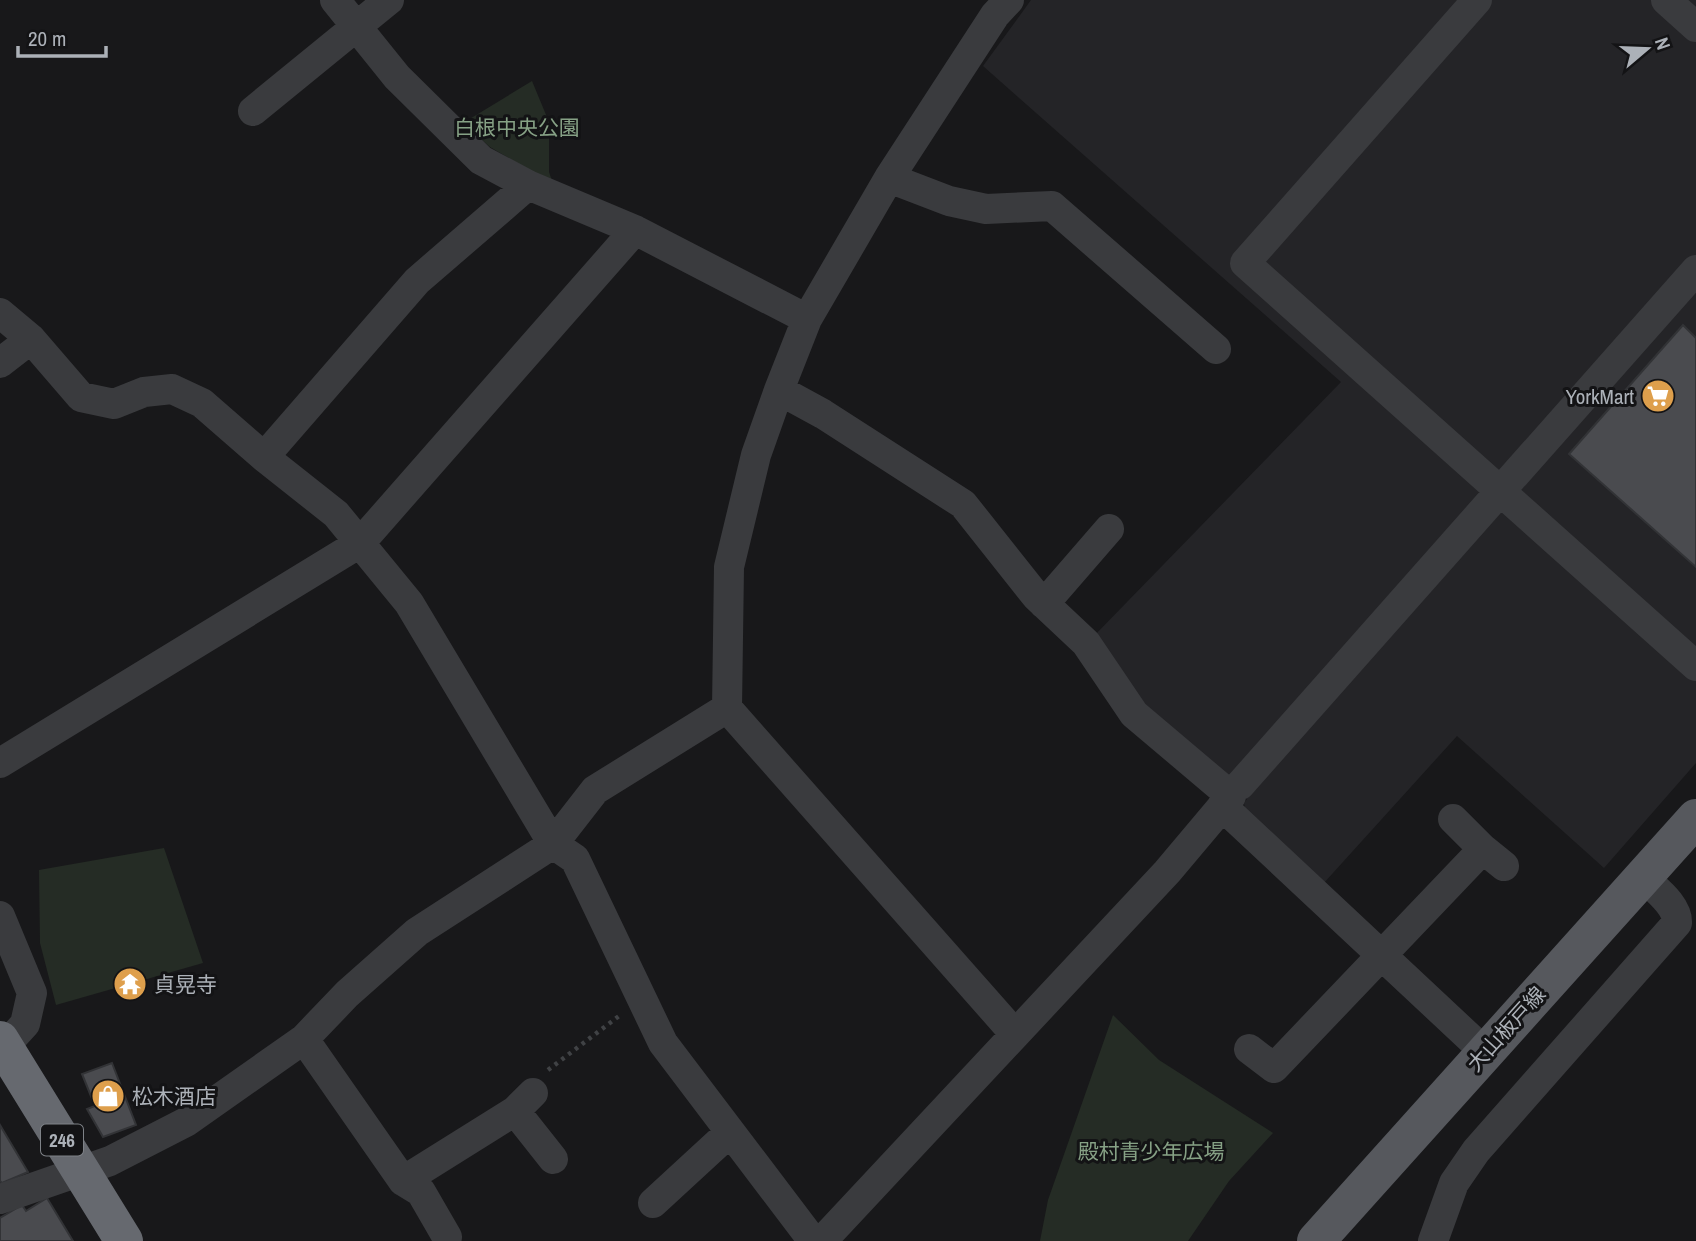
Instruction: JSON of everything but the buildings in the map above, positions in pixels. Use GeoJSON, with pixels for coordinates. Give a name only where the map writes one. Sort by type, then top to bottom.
{"type":"FeatureCollection","features":[{"type":"Feature","properties":{"kind":"highway","name":"246"},"geometry":{"type":"LineString","coordinates":[[2,1043],[124,1241]]}},
{"type":"Feature","properties":{"kind":"main road","name":"大山板戸線"},"geometry":{"type":"LineString","coordinates":[[1316,1241],[1696,818]]}},
{"type":"Feature","properties":{"kind":"street"},"geometry":{"type":"LineString","coordinates":[[335,0],[397,77],[481,160],[528,185],[635,230],[807,319]]}},
{"type":"Feature","properties":{"kind":"street"},"geometry":{"type":"LineString","coordinates":[[253,111],[389,0]]}},
{"type":"Feature","properties":{"kind":"street"},"geometry":{"type":"LineString","coordinates":[[1009,0],[995,15],[889,178],[807,319],[757,455],[729,567],[727,708],[1014,1033]]}},
{"type":"Feature","properties":{"kind":"street"},"geometry":{"type":"LineString","coordinates":[[1477,0],[1245,263],[1696,666]]}},
{"type":"Feature","properties":{"kind":"street"},"geometry":{"type":"LineString","coordinates":[[1665,0],[1696,27]]}},
{"type":"Feature","properties":{"kind":"street"},"geometry":{"type":"LineString","coordinates":[[889,178],[949,201],[986,209],[1052,206],[1216,349]]}},
{"type":"Feature","properties":{"kind":"street"},"geometry":{"type":"LineString","coordinates":[[264,457],[417,281],[528,185]]}},
{"type":"Feature","properties":{"kind":"street"},"geometry":{"type":"LineString","coordinates":[[0,763],[360,543],[635,230]]}},
{"type":"Feature","properties":{"kind":"street"},"geometry":{"type":"LineString","coordinates":[[822,1241],[1167,872],[1231,795],[1696,270]]}},
{"type":"Feature","properties":{"kind":"street"},"geometry":{"type":"LineString","coordinates":[[0,313],[31,339],[81,397],[114,404],[144,392],[172,389],[202,402],[264,457],[336,514],[409,603],[554,844],[575,859],[663,1043],[813,1241]]}},
{"type":"Feature","properties":{"kind":"street"},"geometry":{"type":"LineString","coordinates":[[0,363],[31,339]]}},
{"type":"Feature","properties":{"kind":"street"},"geometry":{"type":"LineString","coordinates":[[779,390],[963,503],[1044,604],[1086,643],[1134,714],[1231,795],[1382,956],[1485,1052]]}},
{"type":"Feature","properties":{"kind":"street"},"geometry":{"type":"LineString","coordinates":[[1044,604],[1109,529]]}},
{"type":"Feature","properties":{"kind":"street"},"geometry":{"type":"LineString","coordinates":[[0,1199],[110,1161],[186,1122],[304,1039],[347,994],[417,932],[554,844],[595,790],[727,708]]}},
{"type":"Feature","properties":{"kind":"street"},"geometry":{"type":"LineString","coordinates":[[1249,1049],[1282,1075],[1382,956],[1493,858],[1453,819]]}},
{"type":"Feature","properties":{"kind":"street"},"geometry":{"type":"LineString","coordinates":[[1438,1238],[1454,1183],[1476,1151],[1676,923],[1677,915],[1673,907],[1643,877]]}},
{"type":"Feature","properties":{"kind":"street"},"geometry":{"type":"LineString","coordinates":[[0,916],[32,993],[24,1024],[2,1043]]}},
{"type":"Feature","properties":{"kind":"street"},"geometry":{"type":"LineString","coordinates":[[304,1039],[403,1181],[421,1192],[447,1237]]}},
{"type":"Feature","properties":{"kind":"street"},"geometry":{"type":"LineString","coordinates":[[403,1181],[531,1092],[554,1158]]}},
{"type":"Feature","properties":{"kind":"street"},"geometry":{"type":"LineString","coordinates":[[653,1203],[729,1133]]}},
{"type":"Feature","properties":{"kind":"path"},"geometry":{"type":"LineString","coordinates":[[531,1092],[568,1052],[643,1000]]}},
{"type":"Feature","properties":{"kind":"shaded area"},"geometry":{"type":"Polygon","coordinates":[[[1031,0],[1696,0],[1696,763],[1604,868],[1457,736],[1323,884],[1246,814],[1244,803],[1247,799],[1223,773],[1143,710],[1092,638],[1341,382],[983,66],[1031,0]]]}},
{"type":"Feature","properties":{"kind":"green space","name":"白根中央公園"},"geometry":{"type":"Polygon","coordinates":[[[532,81],[549,122],[549,172],[553,184],[490,147],[463,123],[532,81]]]}},
{"type":"Feature","properties":{"kind":"green space"},"geometry":{"type":"Polygon","coordinates":[[[164,848],[203,963],[56,1005],[40,943],[39,870],[164,848]]]}},
{"type":"Feature","properties":{"kind":"green space","name":"殿村青少年広場"},"geometry":{"type":"Polygon","coordinates":[[[1113,1015],[1159,1060],[1273,1133],[1229,1181],[1188,1241],[1040,1241],[1048,1200],[1113,1015]]]}},
{"type":"Feature","properties":{"kind":"place","name":"YorkMart"},"geometry":{"type":"Point","coordinates":[1658,396]}},
{"type":"Feature","properties":{"kind":"place","name":"貞晃寺"},"geometry":{"type":"Point","coordinates":[130,984]}},
{"type":"Feature","properties":{"kind":"place","name":"松木酒店"},"geometry":{"type":"Point","coordinates":[108,1096]}}]}
